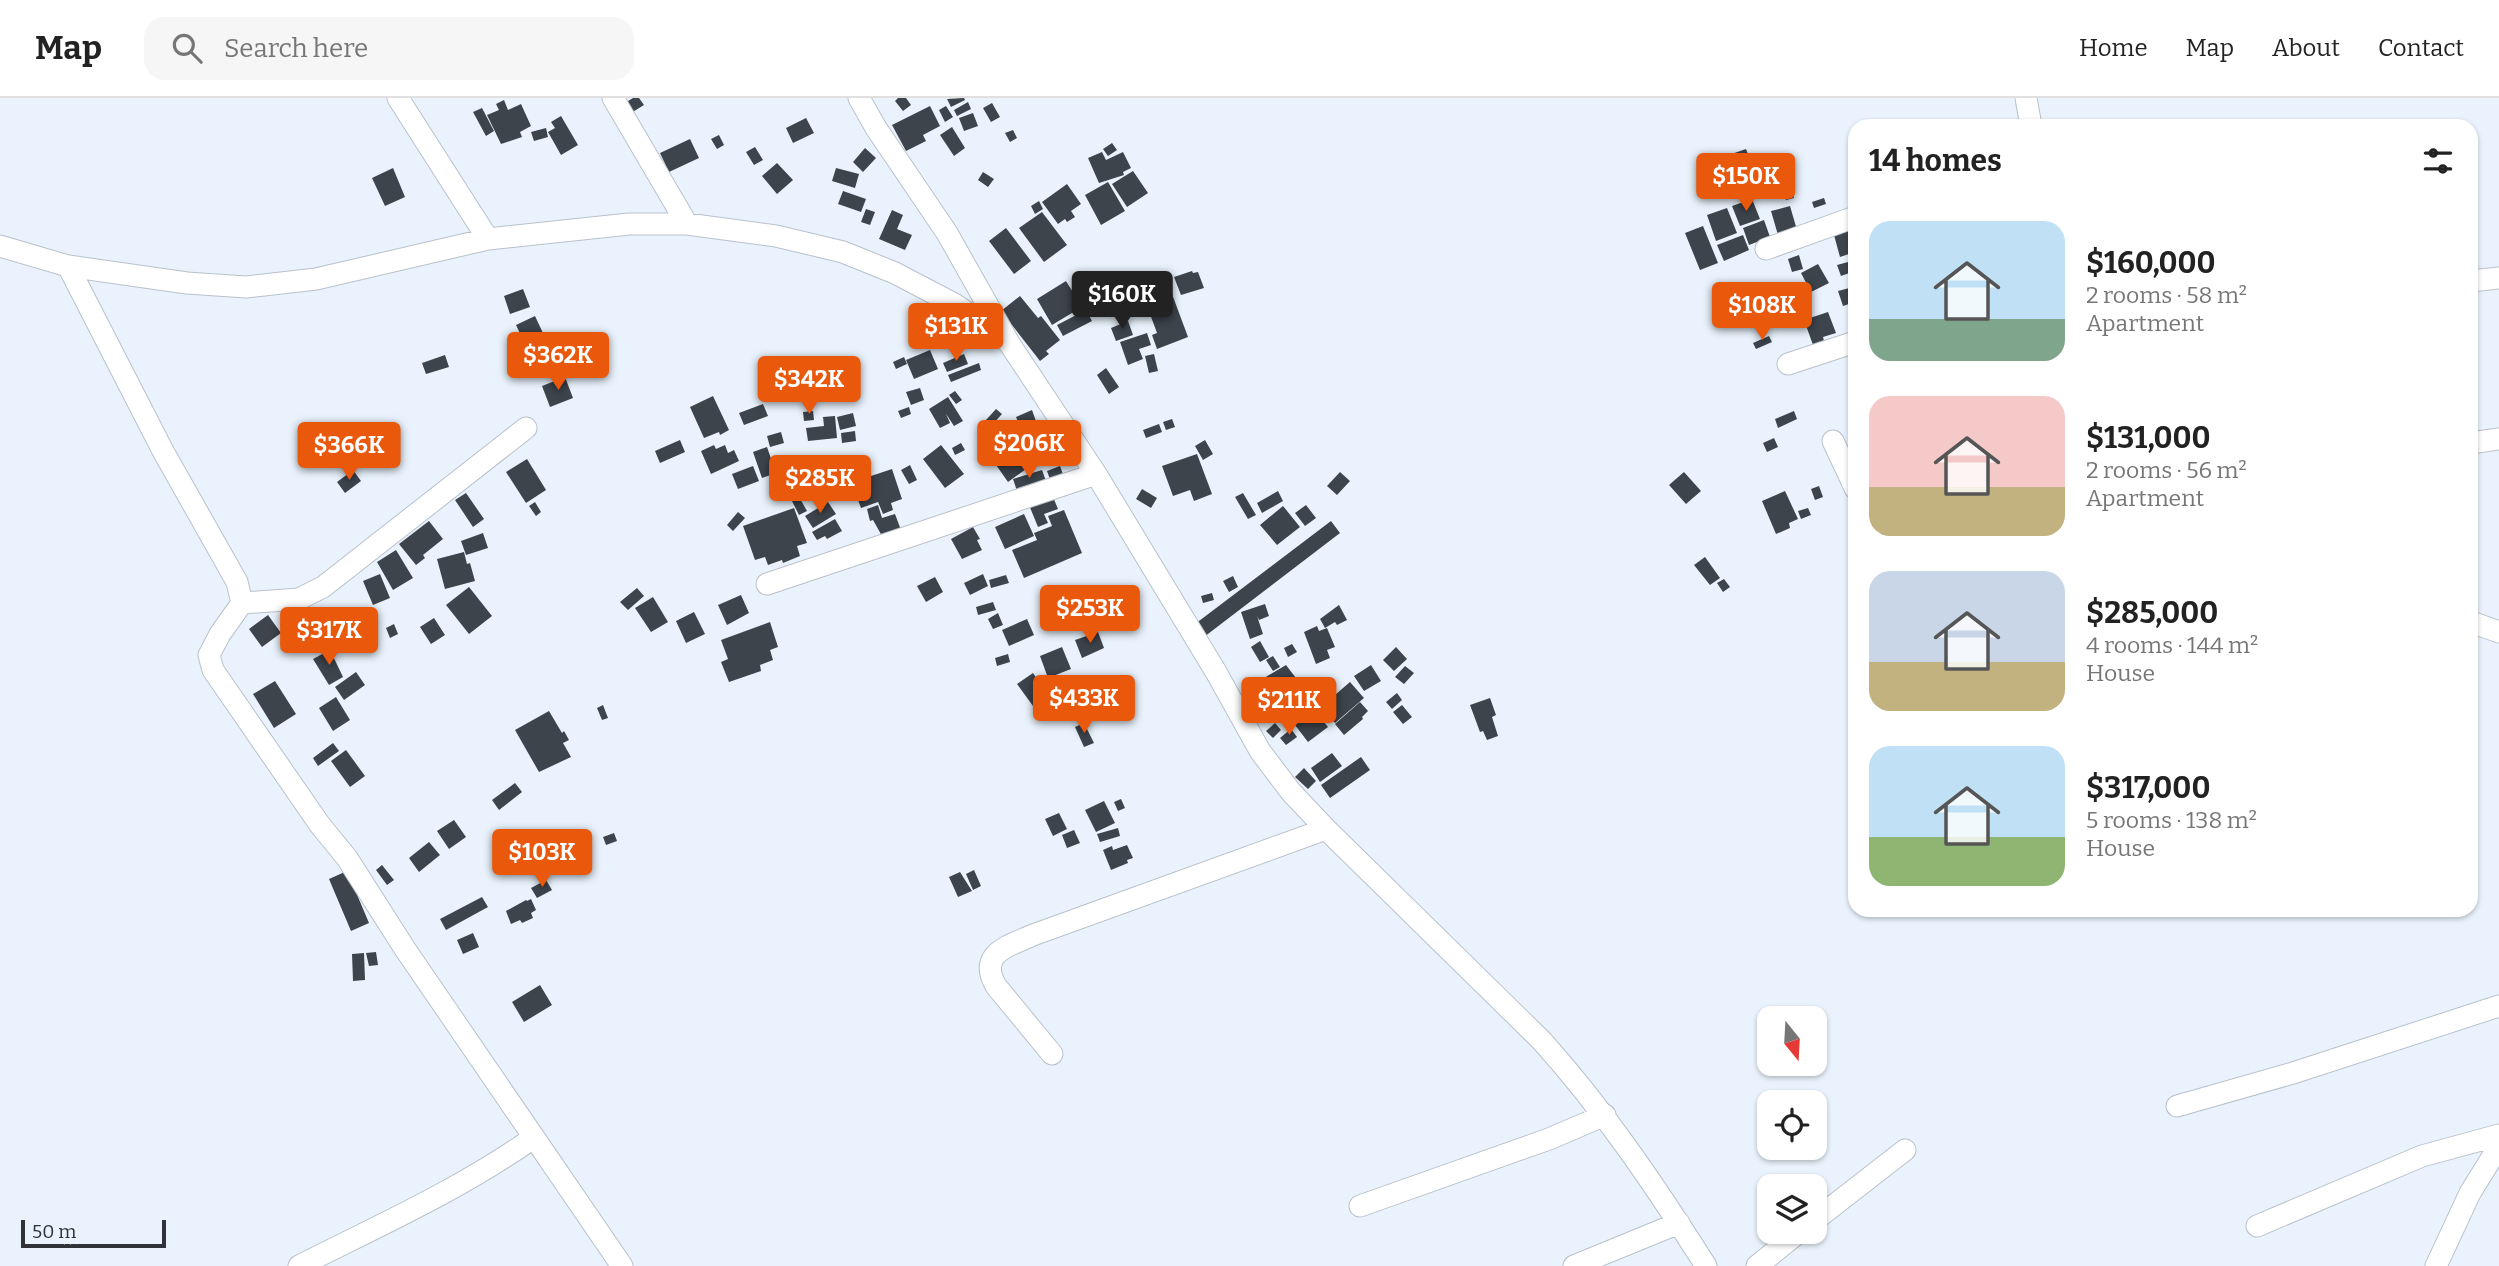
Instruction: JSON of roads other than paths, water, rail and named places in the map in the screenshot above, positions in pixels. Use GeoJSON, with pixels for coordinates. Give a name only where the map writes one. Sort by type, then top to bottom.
{"type":"FeatureCollection","features":[{"type":"Feature","properties":{"kind":"street"},"geometry":{"type":"LineString","coordinates":[[398,98],[488,239]]}},
{"type":"Feature","properties":{"kind":"street"},"geometry":{"type":"LineString","coordinates":[[613,98],[687,224]]}},
{"type":"Feature","properties":{"kind":"street"},"geometry":{"type":"LineString","coordinates":[[859,98],[876,128],[947,233],[1009,343],[1096,474],[1216,672],[1260,751],[1291,792],[1326,829],[1542,1041],[1605,1115],[1706,1266]]}},
{"type":"Feature","properties":{"kind":"street"},"geometry":{"type":"LineString","coordinates":[[2026,98],[2030,119]]}},
{"type":"Feature","properties":{"kind":"street"},"geometry":{"type":"LineString","coordinates":[[1766,249],[1848,220]]}},
{"type":"Feature","properties":{"kind":"street"},"geometry":{"type":"LineString","coordinates":[[0,246],[68,266],[187,283],[246,287],[316,279],[488,239],[629,224],[687,224],[776,236],[843,252],[895,273],[956,305],[1009,343]]}},
{"type":"Feature","properties":{"kind":"street"},"geometry":{"type":"LineString","coordinates":[[68,266],[163,451],[237,582],[242,603],[209,654],[213,670],[312,814],[347,858],[405,949],[622,1266]]}},
{"type":"Feature","properties":{"kind":"street"},"geometry":{"type":"LineString","coordinates":[[2478,280],[2499,278]]}},
{"type":"Feature","properties":{"kind":"street"},"geometry":{"type":"LineString","coordinates":[[1788,364],[1848,344]]}},
{"type":"Feature","properties":{"kind":"street"},"geometry":{"type":"LineString","coordinates":[[242,603],[299,599],[323,587],[526,428]]}},
{"type":"Feature","properties":{"kind":"street"},"geometry":{"type":"LineString","coordinates":[[2478,442],[2499,439]]}},
{"type":"Feature","properties":{"kind":"street"},"geometry":{"type":"LineString","coordinates":[[1833,441],[1848,473]]}},
{"type":"Feature","properties":{"kind":"street"},"geometry":{"type":"LineString","coordinates":[[768,584],[1096,474]]}},
{"type":"Feature","properties":{"kind":"street"},"geometry":{"type":"LineString","coordinates":[[2478,624],[2499,632]]}},
{"type":"Feature","properties":{"kind":"street"},"geometry":{"type":"LineString","coordinates":[[1052,1054],[990,975],[989,964],[998,951],[1033,935],[1326,829]]}},
{"type":"Feature","properties":{"kind":"street"},"geometry":{"type":"LineString","coordinates":[[2177,1107],[2293,1073],[2499,1006]]}},
{"type":"Feature","properties":{"kind":"street"},"geometry":{"type":"LineString","coordinates":[[1360,1206],[1549,1139],[1605,1115]]}},
{"type":"Feature","properties":{"kind":"street"},"geometry":{"type":"LineString","coordinates":[[2258,1226],[2422,1157],[2499,1135]]}},
{"type":"Feature","properties":{"kind":"street"},"geometry":{"type":"LineString","coordinates":[[299,1266],[435,1197],[506,1157],[533,1138]]}},
{"type":"Feature","properties":{"kind":"street"},"geometry":{"type":"LineString","coordinates":[[2436,1266],[2470,1193],[2499,1146]]}},
{"type":"Feature","properties":{"kind":"street"},"geometry":{"type":"LineString","coordinates":[[1827,1211],[1905,1150]]}},
{"type":"Feature","properties":{"kind":"street"},"geometry":{"type":"LineString","coordinates":[[1574,1266],[1679,1223]]}},
{"type":"Feature","properties":{"kind":"street"},"geometry":{"type":"LineString","coordinates":[[1757,1266],[1784,1244]]}}]}
